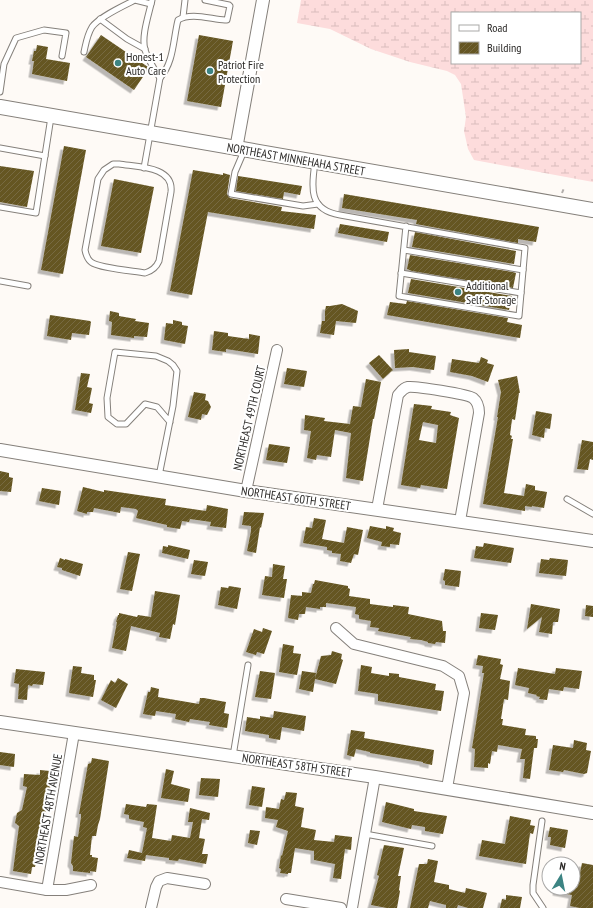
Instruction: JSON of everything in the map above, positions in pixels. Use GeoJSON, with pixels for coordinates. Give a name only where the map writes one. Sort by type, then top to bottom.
{"type":"FeatureCollection","features":[{"type":"Feature","properties":{"kind":"main road","name":"NORTHEAST MINNEHAHA STREET"},"geometry":{"type":"LineString","coordinates":[[0,107],[593,210]]}},
{"type":"Feature","properties":{"kind":"street"},"geometry":{"type":"LineString","coordinates":[[240,149],[263,0]]}},
{"type":"Feature","properties":{"kind":"street","name":"NORTHEAST 49TH COURT"},"geometry":{"type":"LineString","coordinates":[[246,491],[277,350]]}},
{"type":"Feature","properties":{"kind":"street"},"geometry":{"type":"LineString","coordinates":[[377,509],[397,400],[401,392],[407,388],[418,388],[467,395],[476,401],[479,412],[460,521]]}},
{"type":"Feature","properties":{"kind":"street","name":"NORTHEAST 60TH STREET"},"geometry":{"type":"LineString","coordinates":[[0,450],[246,491],[593,541]]}},
{"type":"Feature","properties":{"kind":"street"},"geometry":{"type":"LineString","coordinates":[[336,628],[354,644],[443,666],[459,676],[464,693],[447,788]]}},
{"type":"Feature","properties":{"kind":"street","name":"NORTHEAST 58TH STREET"},"geometry":{"type":"LineString","coordinates":[[0,722],[447,788],[593,813]]}},
{"type":"Feature","properties":{"kind":"street","name":"NORTHEAST 48TH AVENUE"},"geometry":{"type":"LineString","coordinates":[[47,890],[74,733]]}},
{"type":"Feature","properties":{"kind":"street"},"geometry":{"type":"LineString","coordinates":[[352,908],[375,777]]}},
{"type":"Feature","properties":{"kind":"street"},"geometry":{"type":"LineString","coordinates":[[151,908],[159,881],[167,878],[205,884]]}},
{"type":"Feature","properties":{"kind":"street"},"geometry":{"type":"LineString","coordinates":[[0,882],[47,890],[66,890],[91,886]]}},
{"type":"Feature","properties":{"kind":"street"},"geometry":{"type":"LineString","coordinates":[[286,899],[341,908]]}},
{"type":"Feature","properties":{"kind":"lane"},"geometry":{"type":"LineString","coordinates":[[84,52],[92,27],[100,20],[135,0],[152,2],[144,37],[145,49],[152,66],[160,78]]}},
{"type":"Feature","properties":{"kind":"lane"},"geometry":{"type":"LineString","coordinates":[[183,17],[185,0]]}},
{"type":"Feature","properties":{"kind":"lane"},"geometry":{"type":"LineString","coordinates":[[144,168],[160,78],[168,67],[178,20],[183,17],[193,16],[227,20],[229,5],[206,0]]}},
{"type":"Feature","properties":{"kind":"lane"},"geometry":{"type":"LineString","coordinates":[[100,20],[145,49]]}},
{"type":"Feature","properties":{"kind":"lane"},"geometry":{"type":"LineString","coordinates":[[0,92],[4,64],[16,38],[44,30],[66,33],[62,56]]}},
{"type":"Feature","properties":{"kind":"lane"},"geometry":{"type":"LineString","coordinates":[[0,206],[36,213],[52,116]]}},
{"type":"Feature","properties":{"kind":"lane"},"geometry":{"type":"LineString","coordinates":[[0,148],[45,156]]}},
{"type":"Feature","properties":{"kind":"lane"},"geometry":{"type":"LineString","coordinates":[[240,149],[231,194],[303,206],[318,204]]}},
{"type":"Feature","properties":{"kind":"lane"},"geometry":{"type":"LineString","coordinates":[[315,162],[312,187],[314,196],[318,204],[324,210],[332,214],[406,226],[525,248],[519,316],[399,296],[406,226]]}},
{"type":"Feature","properties":{"kind":"lane"},"geometry":{"type":"LineString","coordinates":[[113,164],[144,168],[165,174],[169,178],[172,187],[159,262],[157,266],[154,270],[145,273],[94,264],[88,258],[85,250],[100,174],[113,164]]}},
{"type":"Feature","properties":{"kind":"lane"},"geometry":{"type":"LineString","coordinates":[[404,250],[523,270]]}},
{"type":"Feature","properties":{"kind":"lane"},"geometry":{"type":"LineString","coordinates":[[401,273],[521,293]]}},
{"type":"Feature","properties":{"kind":"lane"},"geometry":{"type":"LineString","coordinates":[[0,281],[28,286]]}},
{"type":"Feature","properties":{"kind":"lane"},"geometry":{"type":"LineString","coordinates":[[159,476],[170,422],[173,406],[177,371],[168,361],[156,356],[115,352],[107,398],[108,417],[117,424],[126,424],[145,404],[157,406],[170,422]]}},
{"type":"Feature","properties":{"kind":"lane"},"geometry":{"type":"LineString","coordinates":[[567,499],[593,514]]}},
{"type":"Feature","properties":{"kind":"lane"},"geometry":{"type":"LineString","coordinates":[[233,756],[248,665]]}},
{"type":"Feature","properties":{"kind":"lane"},"geometry":{"type":"LineString","coordinates":[[542,821],[532,885],[533,892],[543,908]]}},
{"type":"Feature","properties":{"kind":"lane"},"geometry":{"type":"LineString","coordinates":[[365,834],[432,846]]}},
{"type":"Feature","properties":{"kind":"green space"},"geometry":{"type":"Polygon","coordinates":[[[301,0],[593,0],[593,182],[474,160],[468,149],[464,131],[466,117],[461,84],[455,75],[447,71],[410,62],[371,49],[330,29],[297,23],[301,0]]]}},
{"type":"Feature","properties":{"kind":"building","name":"Honest-1 Auto Care"},"geometry":{"type":"Polygon","coordinates":[[[101,35],[149,68],[134,90],[86,57],[101,35]]]}},
{"type":"Feature","properties":{"kind":"building","name":"Patriot Fire Protection"},"geometry":{"type":"Polygon","coordinates":[[[199,35],[233,41],[221,107],[187,101],[199,35]]]}},
{"type":"Feature","properties":{"kind":"building"},"geometry":{"type":"Polygon","coordinates":[[[37,45],[48,47],[46,59],[70,63],[67,81],[32,74],[34,61],[32,61],[37,45]]]}},
{"type":"Feature","properties":{"kind":"building"},"geometry":{"type":"Polygon","coordinates":[[[64,146],[86,150],[63,274],[41,270],[64,146]]]}},
{"type":"Feature","properties":{"kind":"building"},"geometry":{"type":"Polygon","coordinates":[[[0,166],[34,171],[27,207],[0,202],[0,166]]]}},
{"type":"Feature","properties":{"kind":"building"},"geometry":{"type":"Polygon","coordinates":[[[193,170],[230,175],[227,194],[230,198],[282,207],[281,211],[316,215],[314,229],[208,212],[192,295],[170,291],[193,170]]]}},
{"type":"Feature","properties":{"kind":"building"},"geometry":{"type":"Polygon","coordinates":[[[238,176],[302,186],[300,195],[284,192],[283,199],[236,191],[238,176]]]}},
{"type":"Feature","properties":{"kind":"building"},"geometry":{"type":"Polygon","coordinates":[[[114,179],[154,187],[141,253],[101,246],[114,179]]]}},
{"type":"Feature","properties":{"kind":"building"},"geometry":{"type":"Polygon","coordinates":[[[344,194],[539,227],[536,242],[518,239],[518,243],[416,224],[417,220],[342,208],[344,194]]]}},
{"type":"Feature","properties":{"kind":"building"},"geometry":{"type":"Polygon","coordinates":[[[340,224],[389,232],[387,242],[338,233],[340,224]]]}},
{"type":"Feature","properties":{"kind":"building"},"geometry":{"type":"Polygon","coordinates":[[[415,232],[516,251],[514,264],[412,247],[415,232]]]}},
{"type":"Feature","properties":{"kind":"building"},"geometry":{"type":"Polygon","coordinates":[[[410,255],[513,272],[516,273],[513,288],[412,271],[407,269],[410,255]]]}},
{"type":"Feature","properties":{"kind":"building"},"geometry":{"type":"Polygon","coordinates":[[[411,279],[512,296],[509,310],[408,293],[411,279]]]}},
{"type":"Feature","properties":{"kind":"building"},"geometry":{"type":"Polygon","coordinates":[[[407,301],[508,318],[507,322],[522,325],[520,338],[387,315],[390,302],[406,304],[407,301]]]}},
{"type":"Feature","properties":{"kind":"building"},"geometry":{"type":"Polygon","coordinates":[[[342,304],[358,311],[356,323],[336,321],[334,335],[320,333],[322,321],[325,321],[326,306],[342,304]]]}},
{"type":"Feature","properties":{"kind":"building"},"geometry":{"type":"Polygon","coordinates":[[[110,311],[119,313],[119,316],[136,319],[135,321],[149,323],[147,337],[134,336],[134,338],[111,335],[112,322],[109,321],[110,311]]]}},
{"type":"Feature","properties":{"kind":"building"},"geometry":{"type":"Polygon","coordinates":[[[50,315],[90,321],[89,335],[72,333],[71,340],[47,336],[50,315]]]}},
{"type":"Feature","properties":{"kind":"building"},"geometry":{"type":"Polygon","coordinates":[[[173,320],[182,322],[182,325],[188,326],[185,344],[164,340],[166,323],[173,324],[173,320]]]}},
{"type":"Feature","properties":{"kind":"building"},"geometry":{"type":"Polygon","coordinates":[[[214,331],[228,333],[228,336],[249,339],[249,334],[260,336],[258,354],[226,349],[226,352],[212,350],[214,331]]]}},
{"type":"Feature","properties":{"kind":"building"},"geometry":{"type":"Polygon","coordinates":[[[409,349],[409,352],[436,356],[434,370],[413,367],[395,368],[394,350],[409,349]]]}},
{"type":"Feature","properties":{"kind":"building"},"geometry":{"type":"Polygon","coordinates":[[[379,355],[393,370],[383,379],[369,363],[379,355]]]}},
{"type":"Feature","properties":{"kind":"building"},"geometry":{"type":"Polygon","coordinates":[[[481,357],[488,360],[487,363],[494,365],[488,382],[472,376],[450,372],[452,359],[479,363],[481,357]]]}},
{"type":"Feature","properties":{"kind":"building"},"geometry":{"type":"Polygon","coordinates":[[[287,368],[307,371],[304,387],[284,384],[287,368]]]}},
{"type":"Feature","properties":{"kind":"building"},"geometry":{"type":"Polygon","coordinates":[[[81,373],[90,374],[87,387],[92,388],[89,403],[93,404],[91,413],[75,410],[81,373]]]}},
{"type":"Feature","properties":{"kind":"building"},"geometry":{"type":"Polygon","coordinates":[[[517,376],[520,393],[515,420],[512,419],[510,435],[512,436],[511,439],[513,439],[504,493],[524,496],[526,484],[535,486],[535,490],[547,492],[544,508],[525,506],[525,511],[483,504],[498,417],[501,392],[498,380],[517,376]]]}},
{"type":"Feature","properties":{"kind":"building"},"geometry":{"type":"Polygon","coordinates":[[[366,379],[381,382],[373,419],[363,481],[346,478],[351,433],[335,430],[331,457],[317,455],[316,460],[307,458],[311,431],[304,430],[305,415],[325,418],[324,421],[350,424],[353,406],[361,407],[366,379]]]}},
{"type":"Feature","properties":{"kind":"building"},"geometry":{"type":"Polygon","coordinates":[[[194,392],[206,394],[205,400],[208,401],[211,407],[207,415],[202,414],[201,420],[188,417],[194,392]]]}},
{"type":"Feature","properties":{"kind":"building"},"geometry":{"type":"Polygon","coordinates":[[[414,404],[432,406],[431,409],[451,412],[450,415],[459,418],[447,489],[421,485],[420,488],[401,485],[414,404]],[[423,422],[419,440],[436,443],[438,425],[423,422]]]}},
{"type":"Feature","properties":{"kind":"building"},"geometry":{"type":"Polygon","coordinates":[[[536,411],[552,414],[550,429],[545,428],[544,438],[532,435],[536,411]]]}},
{"type":"Feature","properties":{"kind":"building"},"geometry":{"type":"Polygon","coordinates":[[[582,440],[593,442],[593,460],[590,459],[588,470],[577,469],[582,440]]]}},
{"type":"Feature","properties":{"kind":"building"},"geometry":{"type":"Polygon","coordinates":[[[269,444],[290,447],[287,463],[266,460],[269,444]]]}},
{"type":"Feature","properties":{"kind":"building"},"geometry":{"type":"Polygon","coordinates":[[[0,471],[9,473],[9,477],[13,478],[11,492],[0,491],[0,471]]]}},
{"type":"Feature","properties":{"kind":"building"},"geometry":{"type":"Polygon","coordinates":[[[83,487],[104,492],[104,490],[166,499],[165,505],[206,511],[207,505],[228,509],[226,528],[210,526],[211,522],[190,519],[189,522],[182,521],[180,529],[167,527],[167,525],[136,518],[138,511],[136,509],[121,507],[120,513],[94,508],[93,512],[87,512],[87,514],[77,511],[83,487]]]}},
{"type":"Feature","properties":{"kind":"building"},"geometry":{"type":"Polygon","coordinates":[[[42,488],[61,491],[59,505],[39,501],[42,488]]]}},
{"type":"Feature","properties":{"kind":"building"},"geometry":{"type":"Polygon","coordinates":[[[244,512],[264,513],[256,553],[247,551],[251,526],[242,525],[244,512]]]}},
{"type":"Feature","properties":{"kind":"building"},"geometry":{"type":"Polygon","coordinates":[[[314,518],[326,520],[322,539],[344,543],[347,527],[363,530],[358,555],[354,554],[351,563],[340,561],[341,554],[332,553],[332,551],[327,550],[327,547],[303,543],[306,527],[312,528],[314,518]]]}},
{"type":"Feature","properties":{"kind":"building"},"geometry":{"type":"Polygon","coordinates":[[[370,526],[386,529],[386,526],[394,528],[393,531],[401,533],[399,545],[390,544],[390,547],[381,546],[382,542],[367,538],[370,526]]]}},
{"type":"Feature","properties":{"kind":"building"},"geometry":{"type":"Polygon","coordinates":[[[484,543],[514,548],[511,563],[474,558],[476,546],[483,547],[484,543]]]}},
{"type":"Feature","properties":{"kind":"building"},"geometry":{"type":"Polygon","coordinates":[[[168,545],[190,550],[188,559],[162,553],[163,546],[168,547],[168,545]]]}},
{"type":"Feature","properties":{"kind":"building"},"geometry":{"type":"Polygon","coordinates":[[[128,552],[140,554],[132,591],[120,589],[128,552]]]}},
{"type":"Feature","properties":{"kind":"building"},"geometry":{"type":"Polygon","coordinates":[[[60,558],[83,564],[80,576],[57,567],[60,558]]]}},
{"type":"Feature","properties":{"kind":"building"},"geometry":{"type":"Polygon","coordinates":[[[550,558],[568,560],[566,576],[539,573],[541,559],[549,560],[550,558]]]}},
{"type":"Feature","properties":{"kind":"building"},"geometry":{"type":"Polygon","coordinates":[[[194,560],[208,562],[205,576],[191,574],[194,560]]]}},
{"type":"Feature","properties":{"kind":"building"},"geometry":{"type":"Polygon","coordinates":[[[273,564],[285,566],[283,579],[287,579],[284,598],[262,595],[265,576],[272,577],[273,564]]]}},
{"type":"Feature","properties":{"kind":"building"},"geometry":{"type":"Polygon","coordinates":[[[445,569],[461,571],[459,587],[445,585],[445,581],[443,580],[445,569]]]}},
{"type":"Feature","properties":{"kind":"building"},"geometry":{"type":"Polygon","coordinates":[[[315,580],[348,586],[350,589],[349,596],[370,599],[370,604],[393,607],[393,605],[409,607],[408,614],[442,621],[443,631],[446,631],[445,643],[428,643],[421,640],[410,639],[411,637],[378,631],[379,628],[370,627],[371,621],[359,619],[359,615],[355,614],[356,607],[326,603],[326,607],[320,607],[320,609],[306,607],[305,614],[299,614],[298,620],[288,618],[291,595],[302,596],[302,592],[311,593],[315,580]]]}},
{"type":"Feature","properties":{"kind":"building"},"geometry":{"type":"Polygon","coordinates":[[[229,586],[241,588],[237,609],[218,605],[221,587],[228,588],[229,586]]]}},
{"type":"Feature","properties":{"kind":"building"},"geometry":{"type":"Polygon","coordinates":[[[155,591],[180,595],[175,625],[173,624],[170,639],[159,637],[160,633],[131,626],[126,651],[112,648],[119,613],[137,617],[138,615],[151,617],[155,591]]]}},
{"type":"Feature","properties":{"kind":"building"},"geometry":{"type":"Polygon","coordinates":[[[531,604],[560,609],[558,622],[553,622],[552,634],[539,632],[542,617],[527,629],[531,604]]]}},
{"type":"Feature","properties":{"kind":"building"},"geometry":{"type":"Polygon","coordinates":[[[586,605],[593,606],[593,617],[585,616],[586,605]]]}},
{"type":"Feature","properties":{"kind":"building"},"geometry":{"type":"Polygon","coordinates":[[[481,613],[498,615],[495,630],[479,628],[481,613]]]}},
{"type":"Feature","properties":{"kind":"building"},"geometry":{"type":"Polygon","coordinates":[[[263,628],[272,631],[264,654],[257,652],[256,655],[246,652],[254,629],[262,632],[263,628]]]}},
{"type":"Feature","properties":{"kind":"building"},"geometry":{"type":"Polygon","coordinates":[[[283,644],[294,646],[293,653],[301,654],[297,675],[279,672],[283,644]]]}},
{"type":"Feature","properties":{"kind":"building"},"geometry":{"type":"Polygon","coordinates":[[[332,651],[342,654],[341,659],[343,660],[336,684],[315,679],[321,656],[331,655],[332,651]]]}},
{"type":"Feature","properties":{"kind":"building"},"geometry":{"type":"Polygon","coordinates":[[[478,655],[501,659],[500,664],[503,665],[500,679],[510,681],[508,700],[504,699],[501,719],[503,719],[502,725],[526,729],[525,735],[536,736],[536,739],[538,739],[537,748],[534,748],[530,779],[523,778],[525,759],[520,759],[522,749],[498,745],[497,752],[492,751],[488,768],[474,767],[475,749],[472,748],[484,673],[482,673],[483,666],[476,665],[478,655]]]}},
{"type":"Feature","properties":{"kind":"building"},"geometry":{"type":"Polygon","coordinates":[[[361,665],[372,667],[371,673],[389,676],[389,673],[399,674],[399,677],[436,684],[435,690],[444,691],[441,711],[378,701],[378,694],[358,691],[361,665]]]}},
{"type":"Feature","properties":{"kind":"building"},"geometry":{"type":"Polygon","coordinates":[[[73,666],[82,667],[81,673],[94,675],[94,680],[96,680],[93,697],[69,693],[73,666]]]}},
{"type":"Feature","properties":{"kind":"building"},"geometry":{"type":"Polygon","coordinates":[[[518,668],[555,674],[556,668],[582,671],[579,689],[564,687],[563,691],[549,689],[547,700],[539,699],[540,697],[536,696],[537,695],[528,693],[529,688],[515,685],[518,668]]]}},
{"type":"Feature","properties":{"kind":"building"},"geometry":{"type":"Polygon","coordinates":[[[16,669],[45,672],[43,685],[28,685],[27,700],[18,699],[19,684],[14,683],[16,669]]]}},
{"type":"Feature","properties":{"kind":"building"},"geometry":{"type":"Polygon","coordinates":[[[260,671],[275,673],[271,699],[255,697],[260,671]]]}},
{"type":"Feature","properties":{"kind":"building"},"geometry":{"type":"Polygon","coordinates":[[[302,671],[316,673],[313,692],[299,689],[302,671]]]}},
{"type":"Feature","properties":{"kind":"building"},"geometry":{"type":"Polygon","coordinates":[[[118,678],[128,684],[116,708],[101,700],[111,680],[115,683],[118,678]]]}},
{"type":"Feature","properties":{"kind":"building"},"geometry":{"type":"Polygon","coordinates":[[[151,687],[159,689],[158,697],[199,704],[200,698],[226,702],[224,713],[229,714],[227,728],[209,725],[210,722],[190,719],[189,722],[175,719],[176,714],[156,711],[155,716],[143,714],[148,692],[150,692],[151,687]]]}},
{"type":"Feature","properties":{"kind":"building"},"geometry":{"type":"Polygon","coordinates":[[[274,711],[306,716],[304,731],[282,727],[280,740],[269,738],[269,735],[245,731],[247,717],[260,719],[260,716],[273,718],[274,711]]]}},
{"type":"Feature","properties":{"kind":"building"},"geometry":{"type":"Polygon","coordinates":[[[351,730],[365,732],[364,738],[434,750],[432,765],[356,749],[354,757],[347,755],[351,730]]]}},
{"type":"Feature","properties":{"kind":"building"},"geometry":{"type":"Polygon","coordinates":[[[574,740],[587,743],[586,750],[591,751],[587,773],[584,774],[564,770],[563,772],[549,770],[553,745],[573,748],[574,740]]]}},
{"type":"Feature","properties":{"kind":"building"},"geometry":{"type":"Polygon","coordinates":[[[0,752],[15,754],[14,767],[0,765],[0,752]]]}},
{"type":"Feature","properties":{"kind":"building"},"geometry":{"type":"Polygon","coordinates":[[[92,758],[109,761],[100,819],[96,836],[92,836],[90,855],[98,858],[96,872],[90,871],[90,873],[73,871],[73,866],[71,863],[74,836],[78,837],[81,817],[81,814],[79,814],[88,764],[91,763],[92,758]]]}},
{"type":"Feature","properties":{"kind":"building"},"geometry":{"type":"Polygon","coordinates":[[[166,769],[174,771],[171,784],[190,789],[188,802],[161,798],[166,769]]]}},
{"type":"Feature","properties":{"kind":"building"},"geometry":{"type":"Polygon","coordinates":[[[40,770],[50,771],[49,778],[52,778],[35,867],[32,867],[31,874],[13,871],[19,826],[15,823],[17,813],[22,810],[27,787],[23,786],[24,774],[40,775],[40,770]]]}},
{"type":"Feature","properties":{"kind":"building"},"geometry":{"type":"Polygon","coordinates":[[[201,778],[220,779],[218,797],[199,795],[201,778]]]}},
{"type":"Feature","properties":{"kind":"building"},"geometry":{"type":"Polygon","coordinates":[[[252,786],[265,788],[262,807],[249,805],[252,786]]]}},
{"type":"Feature","properties":{"kind":"building"},"geometry":{"type":"Polygon","coordinates":[[[286,792],[297,793],[295,806],[304,808],[301,827],[316,830],[314,840],[334,842],[335,835],[352,837],[351,850],[345,849],[341,879],[333,878],[335,864],[314,860],[314,851],[295,848],[291,873],[280,873],[281,869],[279,868],[281,855],[282,856],[288,831],[276,827],[278,820],[265,818],[266,807],[279,809],[281,799],[284,800],[286,792]]]}},
{"type":"Feature","properties":{"kind":"building"},"geometry":{"type":"Polygon","coordinates":[[[386,802],[414,809],[414,811],[447,816],[443,834],[425,831],[425,827],[412,825],[411,829],[382,822],[386,802]]]}},
{"type":"Feature","properties":{"kind":"building"},"geometry":{"type":"Polygon","coordinates":[[[126,804],[146,807],[147,804],[157,805],[152,838],[171,841],[172,835],[190,838],[193,822],[188,822],[190,808],[210,813],[209,820],[202,819],[199,838],[205,839],[202,854],[208,854],[206,864],[179,859],[178,861],[169,860],[169,858],[146,855],[145,861],[127,858],[129,850],[142,853],[147,828],[143,827],[144,822],[129,819],[129,815],[124,814],[126,804]]]}},
{"type":"Feature","properties":{"kind":"building"},"geometry":{"type":"Polygon","coordinates":[[[510,816],[531,820],[530,825],[535,826],[533,834],[530,833],[526,864],[479,856],[482,840],[505,844],[510,816]]]}},
{"type":"Feature","properties":{"kind":"building"},"geometry":{"type":"Polygon","coordinates":[[[550,827],[568,830],[565,848],[550,845],[551,837],[548,837],[550,827]]]}},
{"type":"Feature","properties":{"kind":"building"},"geometry":{"type":"Polygon","coordinates":[[[250,830],[260,831],[257,845],[248,843],[250,830]]]}},
{"type":"Feature","properties":{"kind":"building"},"geometry":{"type":"Polygon","coordinates":[[[384,845],[404,848],[398,876],[401,876],[397,908],[371,905],[379,876],[377,875],[384,845]]]}},
{"type":"Feature","properties":{"kind":"building"},"geometry":{"type":"Polygon","coordinates":[[[428,859],[438,861],[434,882],[449,885],[449,889],[465,893],[466,888],[487,893],[483,908],[468,908],[458,905],[457,908],[446,908],[446,905],[430,901],[428,908],[410,908],[419,864],[427,864],[428,859]]]}},
{"type":"Feature","properties":{"kind":"building"},"geometry":{"type":"Polygon","coordinates":[[[582,863],[593,865],[593,908],[570,906],[572,896],[581,896],[582,863]]]}},
{"type":"Feature","properties":{"kind":"building"},"geometry":{"type":"Polygon","coordinates":[[[506,895],[522,897],[520,908],[500,908],[502,899],[506,900],[506,895]]]}},
{"type":"Feature","properties":{"kind":"place","name":"Honest-1 Auto Care"},"geometry":{"type":"Point","coordinates":[118,63]}},
{"type":"Feature","properties":{"kind":"place","name":"Patriot Fire Protection"},"geometry":{"type":"Point","coordinates":[210,71]}},
{"type":"Feature","properties":{"kind":"place","name":"Additional Self Storage"},"geometry":{"type":"Point","coordinates":[458,292]}}]}
